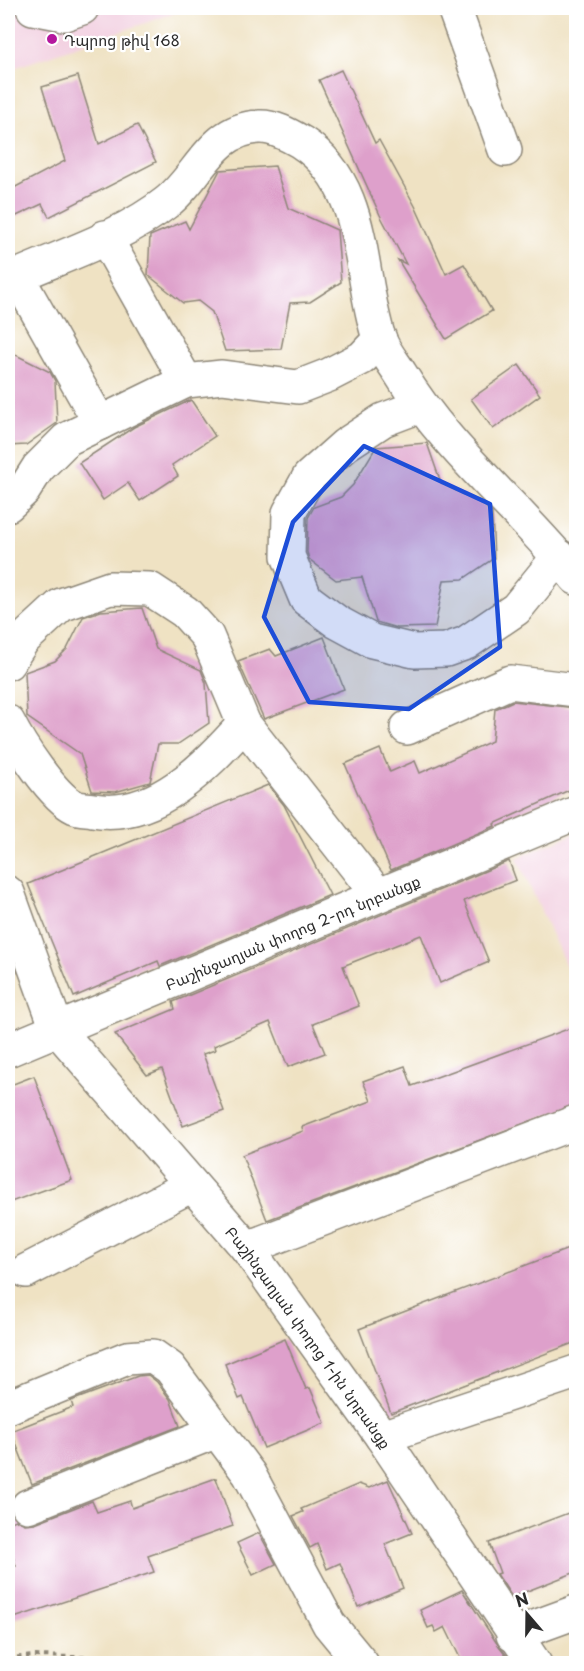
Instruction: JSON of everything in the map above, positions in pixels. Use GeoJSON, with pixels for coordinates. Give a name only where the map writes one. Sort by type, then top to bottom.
{"type":"FeatureCollection","features":[{"type":"Feature","properties":{"kind":"street"},"geometry":{"type":"LineString","coordinates":[[33,8],[64,14],[82,8]]}},
{"type":"Feature","properties":{"kind":"street"},"geometry":{"type":"LineString","coordinates":[[454,8],[505,150]]}},
{"type":"Feature","properties":{"kind":"street"},"geometry":{"type":"LineString","coordinates":[[100,423],[13,276],[136,224],[168,201],[188,182],[209,151],[233,134],[259,127],[288,134],[309,147],[332,171],[355,216],[380,339],[420,406],[568,567],[516,609],[466,643],[446,650],[414,651],[372,641],[337,622],[306,599],[288,556],[289,513],[309,477],[345,445],[383,420],[420,406]]}},
{"type":"Feature","properties":{"kind":"street"},"geometry":{"type":"LineString","coordinates":[[105,237],[186,381]]}},
{"type":"Feature","properties":{"kind":"street"},"geometry":{"type":"LineString","coordinates":[[8,505],[24,490],[38,468],[67,439],[186,381],[222,377],[298,387],[329,375],[362,358],[380,339]]}},
{"type":"Feature","properties":{"kind":"street"},"geometry":{"type":"LineString","coordinates":[[8,663],[23,640],[61,604],[110,588],[150,589],[185,612],[207,636],[244,724],[378,895]]}},
{"type":"Feature","properties":{"kind":"street"},"geometry":{"type":"LineString","coordinates":[[407,728],[510,682],[576,690]]}},
{"type":"Feature","properties":{"kind":"street"},"geometry":{"type":"LineString","coordinates":[[8,722],[18,741],[51,786],[74,807],[108,813],[150,805],[211,761],[244,724]]}},
{"type":"Feature","properties":{"kind":"street","name":"Բաշինջաղյան փողոց 2-րդ նրբանցք"},"geometry":{"type":"LineString","coordinates":[[8,1050],[576,813]]}},
{"type":"Feature","properties":{"kind":"street"},"geometry":{"type":"LineString","coordinates":[[8,893],[57,1029]]}},
{"type":"Feature","properties":{"kind":"street","name":"Բաշինջաղյան փողոց 1-ին նրբանցք"},"geometry":{"type":"LineString","coordinates":[[57,1029],[247,1248],[382,1437],[513,1635],[535,1664]]}},
{"type":"Feature","properties":{"kind":"street"},"geometry":{"type":"LineString","coordinates":[[247,1248],[576,1122]]}},
{"type":"Feature","properties":{"kind":"street"},"geometry":{"type":"LineString","coordinates":[[26,1270],[192,1185]]}},
{"type":"Feature","properties":{"kind":"street"},"geometry":{"type":"LineString","coordinates":[[8,1407],[127,1358],[153,1356],[170,1368],[249,1474],[329,1624],[362,1664]]}},
{"type":"Feature","properties":{"kind":"street"},"geometry":{"type":"LineString","coordinates":[[382,1437],[576,1372]]}},
{"type":"Feature","properties":{"kind":"street"},"geometry":{"type":"LineString","coordinates":[[28,1506],[217,1431]]}},
{"type":"Feature","properties":{"kind":"street"},"geometry":{"type":"LineString","coordinates":[[513,1635],[576,1612]]}},
{"type":"Feature","properties":{"kind":"path"},"geometry":{"type":"LineString","coordinates":[[8,1658],[34,1656],[328,1664]]}},
{"type":"Feature","properties":{"kind":"highlighted area"},"geometry":{"type":"Polygon","coordinates":[[[364,446],[490,504],[500,647],[409,709],[309,702],[264,617],[293,522],[364,446]]]}},
{"type":"Feature","properties":{"kind":"shaded area","name":"Դպրոց թիվ 168"},"geometry":{"type":"Polygon","coordinates":[[[8,8],[189,8],[8,70],[8,8]]]}},
{"type":"Feature","properties":{"kind":"shaded area"},"geometry":{"type":"Polygon","coordinates":[[[576,833],[576,988],[517,858],[576,833]]]}},
{"type":"Feature","properties":{"kind":"building"},"geometry":{"type":"Polygon","coordinates":[[[341,70],[375,143],[379,140],[415,206],[446,274],[464,264],[492,311],[446,339],[398,260],[406,264],[380,215],[319,80],[341,70]]]}},
{"type":"Feature","properties":{"kind":"building"},"geometry":{"type":"Polygon","coordinates":[[[78,76],[99,144],[137,125],[156,162],[49,217],[42,204],[8,220],[8,191],[65,161],[42,87],[78,76]]]}},
{"type":"Feature","properties":{"kind":"building"},"geometry":{"type":"Polygon","coordinates":[[[275,166],[288,208],[337,230],[341,282],[310,302],[290,303],[281,349],[225,351],[212,312],[198,301],[183,303],[148,275],[150,236],[185,221],[189,229],[220,170],[275,166]]]}},
{"type":"Feature","properties":{"kind":"building"},"geometry":{"type":"Polygon","coordinates":[[[8,351],[50,372],[55,381],[57,423],[26,445],[8,446],[8,351]]]}},
{"type":"Feature","properties":{"kind":"building"},"geometry":{"type":"Polygon","coordinates":[[[519,365],[540,395],[493,429],[471,399],[519,365]]]}},
{"type":"Feature","properties":{"kind":"building"},"geometry":{"type":"Polygon","coordinates":[[[191,400],[215,436],[172,465],[178,476],[140,501],[128,483],[103,500],[79,463],[134,427],[191,400]]]}},
{"type":"Feature","properties":{"kind":"building"},"geometry":{"type":"Polygon","coordinates":[[[427,443],[441,483],[483,504],[492,513],[494,558],[463,579],[444,580],[435,627],[397,628],[376,622],[362,577],[336,580],[309,559],[307,552],[308,518],[314,507],[341,497],[353,485],[376,447],[427,443]]]}},
{"type":"Feature","properties":{"kind":"building"},"geometry":{"type":"Polygon","coordinates":[[[142,608],[156,649],[201,670],[206,683],[209,723],[178,744],[158,744],[150,782],[115,792],[92,791],[80,754],[27,717],[25,672],[55,661],[67,649],[83,617],[101,611],[142,608]]]}},
{"type":"Feature","properties":{"kind":"building"},"geometry":{"type":"Polygon","coordinates":[[[324,637],[344,689],[264,719],[238,661],[270,649],[276,656],[324,637]]]}},
{"type":"Feature","properties":{"kind":"building"},"geometry":{"type":"Polygon","coordinates":[[[513,701],[576,708],[576,787],[494,824],[495,826],[391,870],[345,764],[380,749],[390,772],[415,761],[420,773],[492,741],[495,709],[513,701]]]}},
{"type":"Feature","properties":{"kind":"building"},"geometry":{"type":"Polygon","coordinates":[[[268,785],[284,805],[330,895],[160,966],[158,961],[74,997],[28,884],[268,785]]]}},
{"type":"Feature","properties":{"kind":"building"},"geometry":{"type":"Polygon","coordinates":[[[509,861],[516,880],[464,901],[489,962],[440,983],[421,935],[343,966],[359,1006],[313,1024],[325,1053],[288,1067],[270,1022],[214,1046],[215,1050],[203,1054],[224,1111],[183,1126],[162,1069],[147,1075],[115,1034],[175,1009],[173,1002],[509,861]]]}},
{"type":"Feature","properties":{"kind":"building"},"geometry":{"type":"Polygon","coordinates":[[[576,1026],[576,1104],[267,1220],[242,1155],[303,1131],[302,1127],[371,1101],[363,1081],[405,1066],[412,1086],[576,1026]]]}},
{"type":"Feature","properties":{"kind":"building"},"geometry":{"type":"Polygon","coordinates":[[[34,1076],[72,1180],[8,1203],[8,1086],[34,1076]]]}},
{"type":"Feature","properties":{"kind":"building"},"geometry":{"type":"Polygon","coordinates":[[[576,1246],[576,1342],[391,1413],[359,1329],[576,1246]]]}},
{"type":"Feature","properties":{"kind":"building"},"geometry":{"type":"Polygon","coordinates":[[[285,1339],[306,1389],[310,1388],[325,1423],[264,1448],[243,1397],[239,1399],[225,1364],[285,1339]]]}},
{"type":"Feature","properties":{"kind":"building"},"geometry":{"type":"Polygon","coordinates":[[[148,1375],[157,1382],[170,1399],[180,1426],[32,1484],[11,1431],[73,1407],[71,1401],[138,1376],[148,1375]]]}},
{"type":"Feature","properties":{"kind":"building"},"geometry":{"type":"Polygon","coordinates":[[[216,1478],[233,1526],[148,1556],[154,1572],[8,1620],[8,1569],[16,1566],[8,1542],[8,1523],[16,1520],[25,1524],[35,1523],[92,1501],[97,1512],[130,1501],[132,1508],[216,1478]]]}},
{"type":"Feature","properties":{"kind":"building"},"geometry":{"type":"Polygon","coordinates":[[[388,1480],[412,1533],[385,1544],[403,1588],[358,1607],[340,1563],[327,1569],[317,1544],[310,1548],[293,1516],[303,1512],[301,1509],[359,1484],[369,1488],[388,1480]]]}},
{"type":"Feature","properties":{"kind":"building"},"geometry":{"type":"Polygon","coordinates":[[[576,1510],[576,1572],[512,1597],[497,1574],[500,1573],[489,1543],[576,1510]]]}},
{"type":"Feature","properties":{"kind":"building"},"geometry":{"type":"Polygon","coordinates":[[[259,1533],[276,1564],[253,1575],[237,1543],[259,1533]]]}},
{"type":"Feature","properties":{"kind":"building"},"geometry":{"type":"Polygon","coordinates":[[[462,1590],[507,1656],[493,1664],[463,1664],[445,1627],[436,1632],[433,1626],[428,1628],[420,1610],[462,1590]]]}},
{"type":"Feature","properties":{"kind":"place","name":"Դպրոց թիվ 168"},"geometry":{"type":"Point","coordinates":[52,39]}}]}
